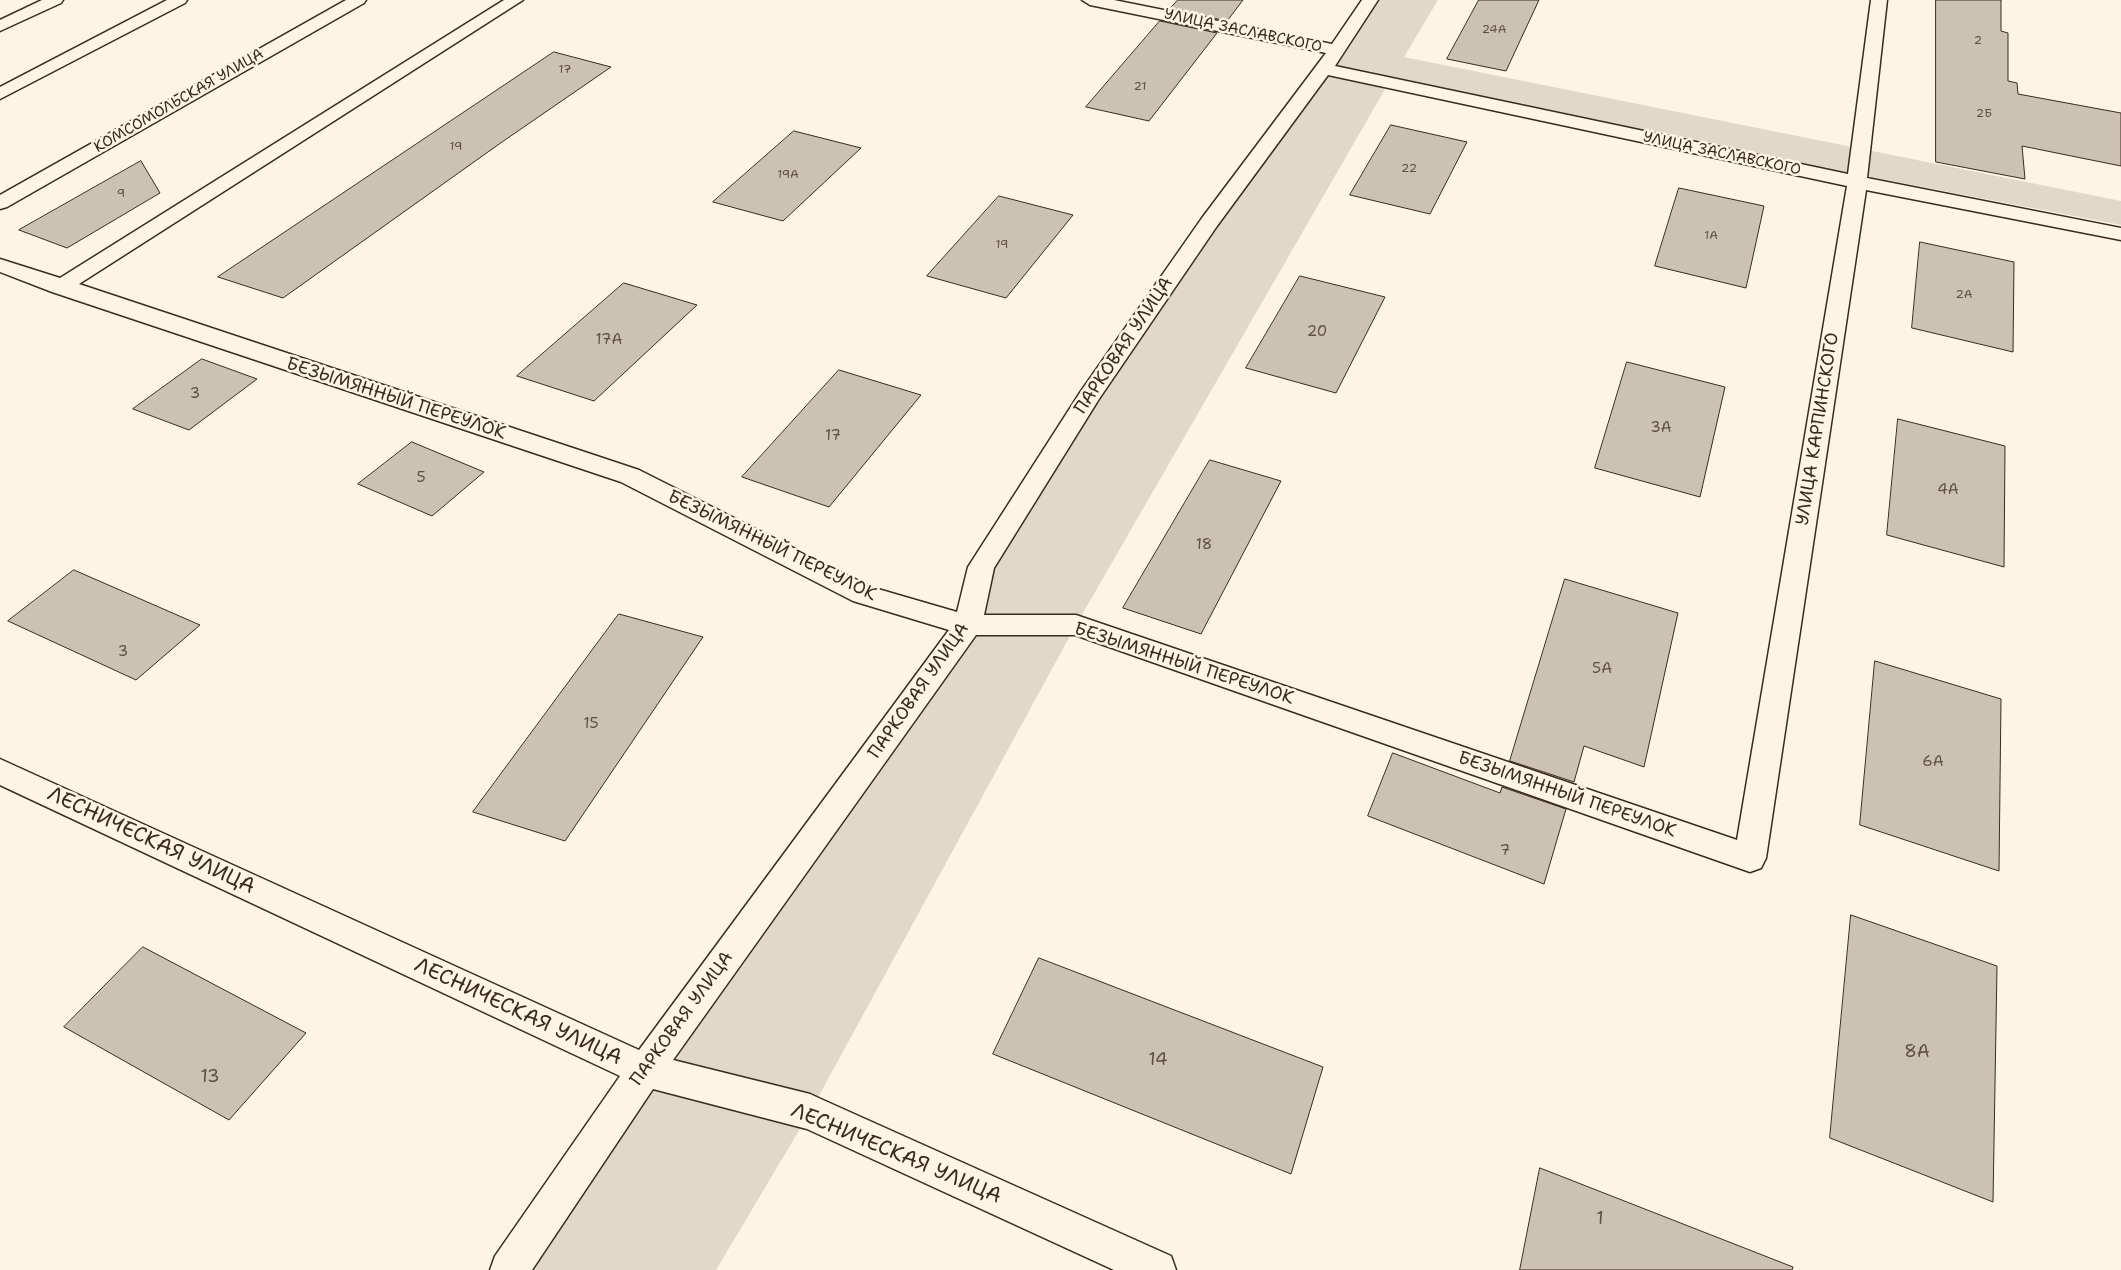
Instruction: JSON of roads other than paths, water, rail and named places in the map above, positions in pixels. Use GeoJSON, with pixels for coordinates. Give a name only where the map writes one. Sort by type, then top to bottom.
{"type":"FeatureCollection","features":[{"type":"Feature","properties":{"kind":"street"},"geometry":{"type":"LineString","coordinates":[[0,26],[55,0]]}},
{"type":"Feature","properties":{"kind":"street"},"geometry":{"type":"LineString","coordinates":[[0,94],[179,0]]}},
{"type":"Feature","properties":{"kind":"street","name":"КОМСОМОЛЬСКАЯ УЛИЦА"},"geometry":{"type":"LineString","coordinates":[[0,203],[358,0]]}},
{"type":"Feature","properties":{"kind":"street"},"geometry":{"type":"LineString","coordinates":[[60,287],[515,0]]}},
{"type":"Feature","properties":{"kind":"street","name":"УЛИЦА ЗАСЛАВСКОГО"},"geometry":{"type":"LineString","coordinates":[[1090,0],[1330,60],[1857,182],[2121,234]]}},
{"type":"Feature","properties":{"kind":"street","name":"ПАРКОВАЯ УЛИЦА"},"geometry":{"type":"LineString","coordinates":[[509,1270],[645,1070],[968,625],[981,567],[1089,396],[1209,222],[1330,60],[1370,0]]}},
{"type":"Feature","properties":{"kind":"street","name":"УЛИЦА КАРПИНСКОГО"},"geometry":{"type":"LineString","coordinates":[[1750,858],[1857,182],[1879,0]]}},
{"type":"Feature","properties":{"kind":"street","name":"БЕЗЫМЯННЫЙ ПЕРЕУЛОК"},"geometry":{"type":"LineString","coordinates":[[0,265],[60,287],[630,476],[862,594],[968,625],[1076,625],[1750,858]]}},
{"type":"Feature","properties":{"kind":"street","name":"ЛЕСНИЧЕСКАЯ УЛИЦА"},"geometry":{"type":"LineString","coordinates":[[0,772],[645,1070],[810,1112],[1157,1270]]}}]}
